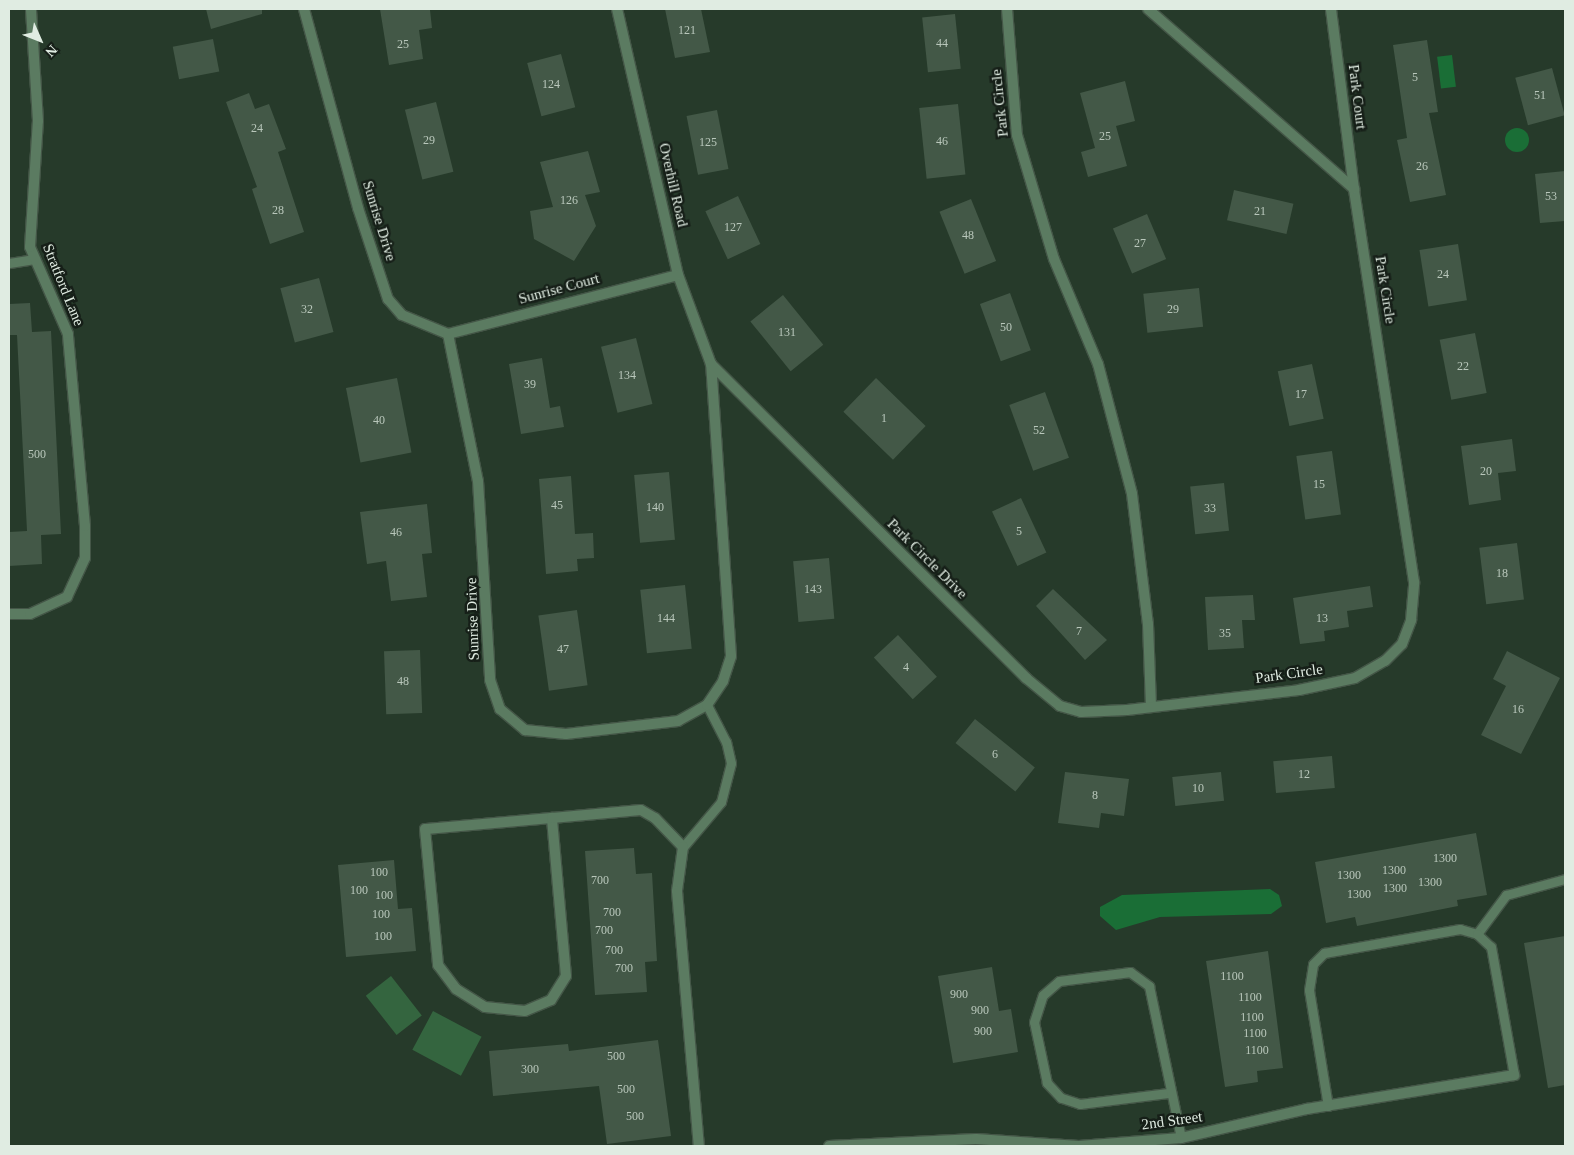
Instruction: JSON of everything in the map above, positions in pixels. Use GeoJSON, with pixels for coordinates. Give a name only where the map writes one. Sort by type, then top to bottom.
{"type":"FeatureCollection","features":[{"type":"Feature","properties":{"kind":"street","name":"Stratford Lane"},"geometry":{"type":"LineString","coordinates":[[9,614],[36,612],[67,596],[85,558],[86,526],[68,334],[30,247],[38,121],[31,9]]}},
{"type":"Feature","properties":{"kind":"street","name":"Sunrise Drive"},"geometry":{"type":"LineString","coordinates":[[304,9],[358,208],[388,299],[402,315],[448,334],[478,481],[490,680],[500,709],[525,730],[566,734],[678,721],[707,705],[723,681],[731,656],[711,364]]}},
{"type":"Feature","properties":{"kind":"street","name":"Overhill Road"},"geometry":{"type":"LineString","coordinates":[[617,9],[678,275],[711,364]]}},
{"type":"Feature","properties":{"kind":"street","name":"Park Circle"},"geometry":{"type":"LineString","coordinates":[[1007,9],[1017,136],[1054,259],[1098,364],[1132,494],[1148,624],[1151,706],[1299,690],[1355,678],[1391,655],[1402,644],[1412,620],[1414,582],[1407,526],[1354,190]]}},
{"type":"Feature","properties":{"kind":"street"},"geometry":{"type":"LineString","coordinates":[[1148,9],[1242,87],[1354,190]]}},
{"type":"Feature","properties":{"kind":"street","name":"Park Court"},"geometry":{"type":"LineString","coordinates":[[1331,9],[1354,190]]}},
{"type":"Feature","properties":{"kind":"street","name":"Sunrise Court"},"geometry":{"type":"LineString","coordinates":[[448,334],[678,275]]}},
{"type":"Feature","properties":{"kind":"street","name":"Park Circle Drive"},"geometry":{"type":"LineString","coordinates":[[711,364],[1052,701],[1081,712],[1151,706]]}},
{"type":"Feature","properties":{"kind":"street"},"geometry":{"type":"LineString","coordinates":[[552,818],[566,976],[551,1000],[525,1011],[486,1007],[456,989],[438,965],[425,829],[641,810],[655,818],[682,847],[677,891],[699,1146]]}},
{"type":"Feature","properties":{"kind":"street","name":"2nd Street"},"geometry":{"type":"LineString","coordinates":[[829,1146],[976,1139],[1079,1146],[1181,1138],[1328,1106],[1514,1075]]}},
{"type":"Feature","properties":{"kind":"lane"},"geometry":{"type":"LineString","coordinates":[[9,263],[35,259]]}},
{"type":"Feature","properties":{"kind":"lane"},"geometry":{"type":"LineString","coordinates":[[682,847],[721,802],[731,763],[726,742],[707,705]]}},
{"type":"Feature","properties":{"kind":"lane"},"geometry":{"type":"LineString","coordinates":[[1477,934],[1506,895],[1565,879]]}},
{"type":"Feature","properties":{"kind":"lane"},"geometry":{"type":"LineString","coordinates":[[1328,1106],[1309,990],[1313,964],[1324,953],[1460,929],[1477,934],[1491,948],[1514,1075]]}},
{"type":"Feature","properties":{"kind":"lane"},"geometry":{"type":"LineString","coordinates":[[1168,1093],[1080,1104],[1061,1098],[1047,1083],[1034,1022],[1043,996],[1059,981],[1130,972],[1148,986],[1168,1093],[1181,1138]]}},
{"type":"Feature","properties":{"kind":"shaded area"},"geometry":{"type":"Polygon","coordinates":[[[1452,55],[1456,87],[1441,89],[1437,57],[1452,55]]]}},
{"type":"Feature","properties":{"kind":"shaded area"},"geometry":{"type":"Polygon","coordinates":[[[1517,128],[1522,129],[1528,135],[1528,145],[1522,151],[1517,152],[1512,151],[1506,145],[1505,140],[1506,135],[1512,129],[1517,128]]]}},
{"type":"Feature","properties":{"kind":"shaded area"},"geometry":{"type":"Polygon","coordinates":[[[1270,889],[1279,895],[1282,906],[1271,914],[1160,917],[1116,930],[1100,916],[1100,907],[1122,895],[1270,889]]]}},
{"type":"Feature","properties":{"kind":"shaded area"},"geometry":{"type":"Polygon","coordinates":[[[391,976],[422,1015],[397,1035],[366,996],[391,976]]]}},
{"type":"Feature","properties":{"kind":"shaded area"},"geometry":{"type":"Polygon","coordinates":[[[433,1011],[482,1037],[461,1076],[412,1050],[433,1011]]]}},
{"type":"Feature","properties":{"kind":"building"},"geometry":{"type":"Polygon","coordinates":[[[206,9],[262,9],[262,14],[211,29],[206,9]]]}},
{"type":"Feature","properties":{"kind":"building"},"geometry":{"type":"Polygon","coordinates":[[[380,9],[430,10],[432,28],[419,30],[423,59],[389,65],[380,9]]]}},
{"type":"Feature","properties":{"kind":"building"},"geometry":{"type":"Polygon","coordinates":[[[665,9],[701,9],[710,52],[675,58],[665,9]]]}},
{"type":"Feature","properties":{"kind":"building"},"geometry":{"type":"Polygon","coordinates":[[[955,14],[961,69],[928,72],[922,17],[955,14]]]}},
{"type":"Feature","properties":{"kind":"building"},"geometry":{"type":"Polygon","coordinates":[[[213,39],[219,71],[179,79],[173,47],[213,39]]]}},
{"type":"Feature","properties":{"kind":"building"},"geometry":{"type":"Polygon","coordinates":[[[1427,40],[1438,112],[1429,113],[1446,195],[1410,202],[1397,140],[1407,138],[1393,45],[1427,40]]]}},
{"type":"Feature","properties":{"kind":"building"},"geometry":{"type":"Polygon","coordinates":[[[561,54],[575,107],[541,116],[527,63],[561,54]]]}},
{"type":"Feature","properties":{"kind":"building"},"geometry":{"type":"Polygon","coordinates":[[[1552,68],[1565,115],[1528,125],[1515,78],[1552,68]]]}},
{"type":"Feature","properties":{"kind":"building"},"geometry":{"type":"Polygon","coordinates":[[[1125,81],[1135,121],[1116,126],[1127,166],[1088,177],[1081,152],[1095,148],[1080,93],[1125,81]]]}},
{"type":"Feature","properties":{"kind":"building"},"geometry":{"type":"Polygon","coordinates":[[[249,93],[255,109],[269,104],[286,149],[278,152],[304,232],[270,244],[252,189],[257,187],[226,102],[249,93]]]}},
{"type":"Feature","properties":{"kind":"building"},"geometry":{"type":"Polygon","coordinates":[[[436,102],[453,172],[422,180],[405,110],[436,102]]]}},
{"type":"Feature","properties":{"kind":"building"},"geometry":{"type":"Polygon","coordinates":[[[958,104],[965,175],[927,179],[919,108],[958,104]]]}},
{"type":"Feature","properties":{"kind":"building"},"geometry":{"type":"Polygon","coordinates":[[[717,110],[728,169],[698,175],[687,116],[717,110]]]}},
{"type":"Feature","properties":{"kind":"building"},"geometry":{"type":"Polygon","coordinates":[[[588,151],[600,192],[585,195],[596,226],[574,261],[534,239],[530,211],[553,207],[540,162],[588,151]]]}},
{"type":"Feature","properties":{"kind":"building"},"geometry":{"type":"Polygon","coordinates":[[[1565,171],[1565,221],[1540,223],[1535,174],[1565,171]]]}},
{"type":"Feature","properties":{"kind":"building"},"geometry":{"type":"Polygon","coordinates":[[[1234,190],[1293,204],[1286,234],[1227,220],[1234,190]]]}},
{"type":"Feature","properties":{"kind":"building"},"geometry":{"type":"Polygon","coordinates":[[[738,196],[760,244],[728,259],[705,211],[738,196]]]}},
{"type":"Feature","properties":{"kind":"building"},"geometry":{"type":"Polygon","coordinates":[[[971,199],[996,261],[965,274],[939,212],[971,199]]]}},
{"type":"Feature","properties":{"kind":"building"},"geometry":{"type":"Polygon","coordinates":[[[1147,214],[1166,259],[1132,274],[1113,228],[1147,214]]]}},
{"type":"Feature","properties":{"kind":"building"},"geometry":{"type":"Polygon","coordinates":[[[1458,244],[1467,300],[1428,306],[1419,250],[1458,244]]]}},
{"type":"Feature","properties":{"kind":"building"},"geometry":{"type":"Polygon","coordinates":[[[319,278],[333,332],[295,342],[280,288],[319,278]]]}},
{"type":"Feature","properties":{"kind":"building"},"geometry":{"type":"Polygon","coordinates":[[[1199,288],[1203,327],[1147,333],[1143,294],[1199,288]]]}},
{"type":"Feature","properties":{"kind":"building"},"geometry":{"type":"Polygon","coordinates":[[[1010,293],[1031,350],[1001,361],[980,304],[1010,293]]]}},
{"type":"Feature","properties":{"kind":"building"},"geometry":{"type":"Polygon","coordinates":[[[783,295],[823,345],[791,371],[750,321],[783,295]]]}},
{"type":"Feature","properties":{"kind":"building"},"geometry":{"type":"Polygon","coordinates":[[[30,303],[32,332],[51,331],[61,534],[41,535],[42,564],[9,566],[9,532],[27,531],[17,335],[9,335],[9,304],[30,303]]]}},
{"type":"Feature","properties":{"kind":"building"},"geometry":{"type":"Polygon","coordinates":[[[1475,333],[1487,393],[1451,400],[1440,340],[1475,333]]]}},
{"type":"Feature","properties":{"kind":"building"},"geometry":{"type":"Polygon","coordinates":[[[636,338],[652,404],[618,413],[601,347],[636,338]]]}},
{"type":"Feature","properties":{"kind":"building"},"geometry":{"type":"Polygon","coordinates":[[[542,358],[550,408],[560,406],[564,427],[521,434],[509,364],[542,358]]]}},
{"type":"Feature","properties":{"kind":"building"},"geometry":{"type":"Polygon","coordinates":[[[1312,364],[1324,419],[1289,426],[1278,371],[1312,364]]]}},
{"type":"Feature","properties":{"kind":"building"},"geometry":{"type":"Polygon","coordinates":[[[397,378],[412,453],[360,463],[346,388],[397,378]]]}},
{"type":"Feature","properties":{"kind":"building"},"geometry":{"type":"Polygon","coordinates":[[[876,378],[926,426],[893,460],[843,412],[876,378]]]}},
{"type":"Feature","properties":{"kind":"building"},"geometry":{"type":"Polygon","coordinates":[[[1045,392],[1069,458],[1033,471],[1009,405],[1045,392]]]}},
{"type":"Feature","properties":{"kind":"building"},"geometry":{"type":"Polygon","coordinates":[[[1512,439],[1516,471],[1498,473],[1501,500],[1469,505],[1461,446],[1512,439]]]}},
{"type":"Feature","properties":{"kind":"building"},"geometry":{"type":"Polygon","coordinates":[[[1332,451],[1341,514],[1305,519],[1296,456],[1332,451]]]}},
{"type":"Feature","properties":{"kind":"building"},"geometry":{"type":"Polygon","coordinates":[[[669,472],[675,540],[640,543],[634,475],[669,472]]]}},
{"type":"Feature","properties":{"kind":"building"},"geometry":{"type":"Polygon","coordinates":[[[571,476],[575,534],[593,533],[594,558],[577,559],[578,571],[546,574],[539,479],[571,476]]]}},
{"type":"Feature","properties":{"kind":"building"},"geometry":{"type":"Polygon","coordinates":[[[1224,483],[1229,531],[1195,534],[1190,487],[1224,483]]]}},
{"type":"Feature","properties":{"kind":"building"},"geometry":{"type":"Polygon","coordinates":[[[1021,498],[1046,552],[1017,566],[992,512],[1021,498]]]}},
{"type":"Feature","properties":{"kind":"building"},"geometry":{"type":"Polygon","coordinates":[[[427,504],[432,553],[422,554],[427,597],[391,601],[386,561],[367,564],[360,512],[427,504]]]}},
{"type":"Feature","properties":{"kind":"building"},"geometry":{"type":"Polygon","coordinates":[[[1517,543],[1524,600],[1486,604],[1479,548],[1517,543]]]}},
{"type":"Feature","properties":{"kind":"building"},"geometry":{"type":"Polygon","coordinates":[[[829,558],[834,619],[798,622],[793,561],[829,558]]]}},
{"type":"Feature","properties":{"kind":"building"},"geometry":{"type":"Polygon","coordinates":[[[685,585],[692,649],[647,653],[640,590],[685,585]]]}},
{"type":"Feature","properties":{"kind":"building"},"geometry":{"type":"Polygon","coordinates":[[[1370,586],[1373,607],[1347,611],[1349,627],[1324,631],[1325,641],[1300,644],[1293,598],[1370,586]]]}},
{"type":"Feature","properties":{"kind":"building"},"geometry":{"type":"Polygon","coordinates":[[[1053,589],[1107,640],[1085,660],[1036,606],[1053,589]]]}},
{"type":"Feature","properties":{"kind":"building"},"geometry":{"type":"Polygon","coordinates":[[[1253,595],[1255,620],[1242,620],[1244,648],[1208,650],[1205,597],[1253,595]]]}},
{"type":"Feature","properties":{"kind":"building"},"geometry":{"type":"Polygon","coordinates":[[[577,610],[588,685],[549,691],[538,615],[577,610]]]}},
{"type":"Feature","properties":{"kind":"building"},"geometry":{"type":"Polygon","coordinates":[[[898,635],[937,677],[913,699],[874,658],[898,635]]]}},
{"type":"Feature","properties":{"kind":"building"},"geometry":{"type":"Polygon","coordinates":[[[420,650],[422,713],[386,714],[384,651],[420,650]]]}},
{"type":"Feature","properties":{"kind":"building"},"geometry":{"type":"Polygon","coordinates":[[[1507,651],[1560,678],[1521,754],[1481,735],[1506,686],[1493,679],[1507,651]]]}},
{"type":"Feature","properties":{"kind":"building"},"geometry":{"type":"Polygon","coordinates":[[[975,719],[1035,767],[1015,792],[955,743],[975,719]]]}},
{"type":"Feature","properties":{"kind":"building"},"geometry":{"type":"Polygon","coordinates":[[[1332,756],[1335,788],[1276,793],[1273,761],[1332,756]]]}},
{"type":"Feature","properties":{"kind":"building"},"geometry":{"type":"Polygon","coordinates":[[[1065,772],[1129,779],[1124,816],[1101,813],[1099,828],[1058,823],[1065,772]]]}},
{"type":"Feature","properties":{"kind":"building"},"geometry":{"type":"Polygon","coordinates":[[[1221,772],[1224,801],[1175,806],[1172,777],[1221,772]]]}},
{"type":"Feature","properties":{"kind":"building"},"geometry":{"type":"Polygon","coordinates":[[[1476,833],[1487,895],[1457,900],[1458,906],[1357,926],[1355,917],[1326,923],[1315,862],[1476,833]]]}},
{"type":"Feature","properties":{"kind":"building"},"geometry":{"type":"Polygon","coordinates":[[[634,848],[636,874],[652,873],[657,961],[645,962],[647,992],[595,995],[585,851],[634,848]]]}},
{"type":"Feature","properties":{"kind":"building"},"geometry":{"type":"Polygon","coordinates":[[[394,860],[398,909],[412,908],[416,951],[346,957],[338,865],[394,860]]]}},
{"type":"Feature","properties":{"kind":"building"},"geometry":{"type":"Polygon","coordinates":[[[1565,936],[1565,1085],[1548,1088],[1524,943],[1565,936]]]}},
{"type":"Feature","properties":{"kind":"building"},"geometry":{"type":"Polygon","coordinates":[[[1268,951],[1283,1068],[1257,1071],[1258,1082],[1225,1087],[1206,961],[1268,951]]]}},
{"type":"Feature","properties":{"kind":"building"},"geometry":{"type":"Polygon","coordinates":[[[992,967],[999,1011],[1011,1009],[1018,1052],[953,1063],[938,976],[992,967]]]}},
{"type":"Feature","properties":{"kind":"building"},"geometry":{"type":"Polygon","coordinates":[[[658,1040],[671,1136],[607,1144],[599,1086],[493,1096],[489,1051],[568,1044],[569,1051],[658,1040]]]}}]}
